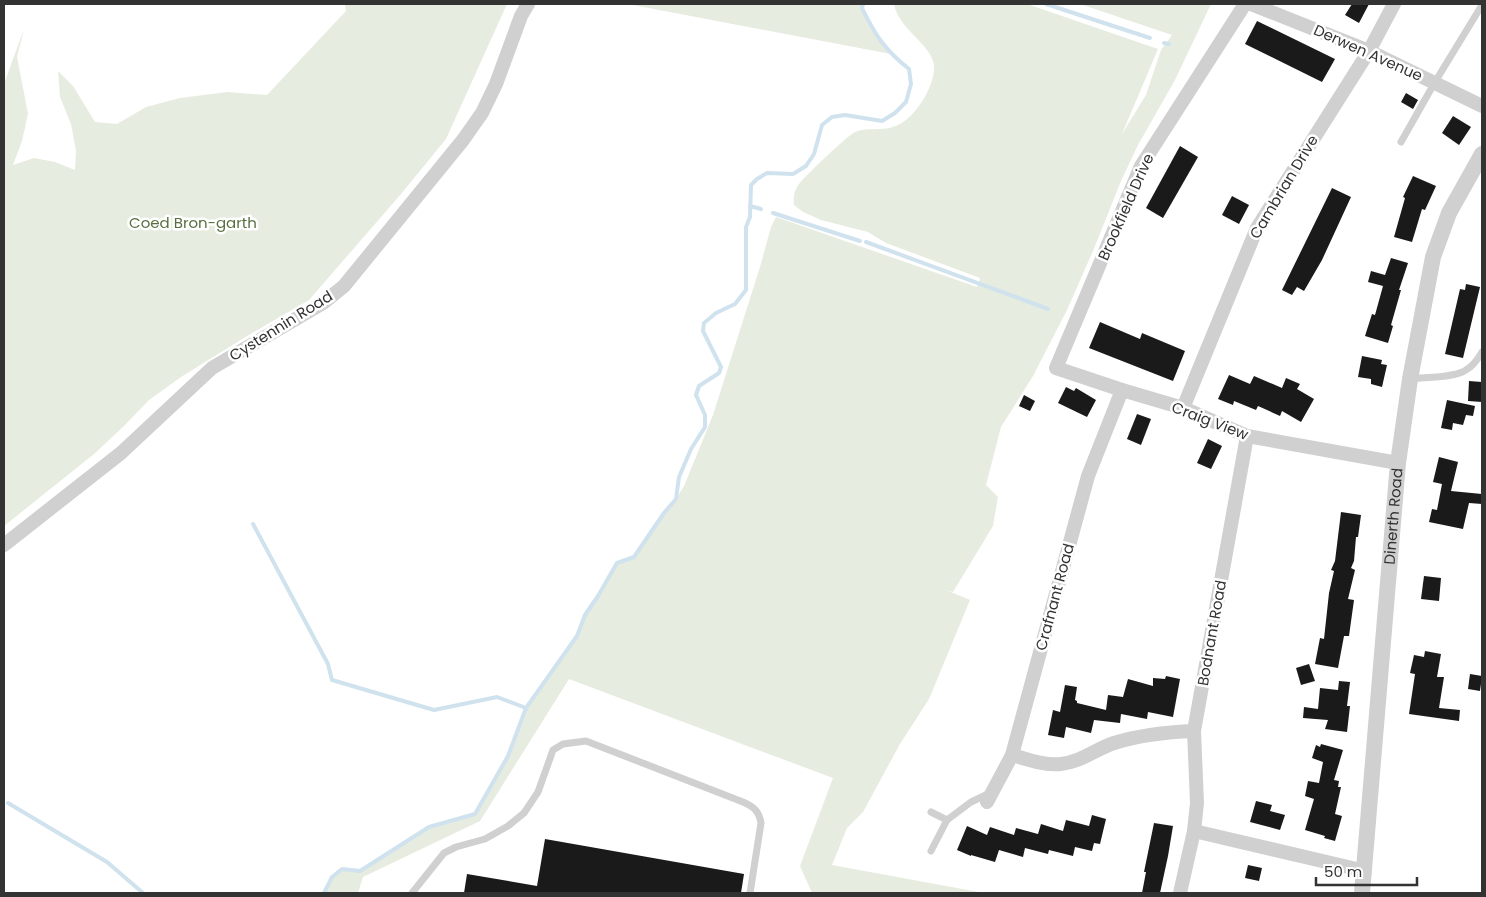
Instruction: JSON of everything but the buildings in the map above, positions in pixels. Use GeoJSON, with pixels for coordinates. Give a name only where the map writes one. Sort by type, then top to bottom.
{"type":"FeatureCollection","features":[{"type":"Feature","properties":{"kind":"street","name":"Cystennin Road"},"geometry":{"type":"LineString","coordinates":[[4,545],[120,453],[212,368],[315,308],[344,286],[482,113],[496,84],[528,4]]}},
{"type":"Feature","properties":{"kind":"street","name":"Brookfield Drive"},"geometry":{"type":"LineString","coordinates":[[1056,368],[1141,166],[1245,4]]}},
{"type":"Feature","properties":{"kind":"street","name":"Derwen Avenue"},"geometry":{"type":"LineString","coordinates":[[1251,4],[1369,51],[1482,106]]}},
{"type":"Feature","properties":{"kind":"street","name":"Cambrian Drive"},"geometry":{"type":"LineString","coordinates":[[1183,408],[1257,228],[1369,51],[1394,4]]}},
{"type":"Feature","properties":{"kind":"street","name":"Dinerth Road"},"geometry":{"type":"LineString","coordinates":[[1362,893],[1398,463],[1410,379],[1433,257],[1448,213],[1482,154]]}},
{"type":"Feature","properties":{"kind":"street","name":"Craig View"},"geometry":{"type":"LineString","coordinates":[[1056,368],[1183,408],[1247,436],[1398,463]]}},
{"type":"Feature","properties":{"kind":"street","name":"Crafnant Road"},"geometry":{"type":"LineString","coordinates":[[989,798],[1012,755],[1088,476],[1122,390]]}},
{"type":"Feature","properties":{"kind":"street","name":"Bodnant Road"},"geometry":{"type":"LineString","coordinates":[[1180,893],[1194,830],[1196,803],[1194,731],[1247,436]]}},
{"type":"Feature","properties":{"kind":"street"},"geometry":{"type":"LineString","coordinates":[[1012,755],[1042,763],[1059,765],[1076,761],[1112,744],[1134,738],[1160,733],[1194,731]]}},
{"type":"Feature","properties":{"kind":"street"},"geometry":{"type":"LineString","coordinates":[[1194,830],[1365,872]]}},
{"type":"Feature","properties":{"kind":"lane"},"geometry":{"type":"LineString","coordinates":[[1401,142],[1482,5]]}},
{"type":"Feature","properties":{"kind":"lane"},"geometry":{"type":"LineString","coordinates":[[1410,379],[1465,372],[1482,352]]}},
{"type":"Feature","properties":{"kind":"lane"},"geometry":{"type":"LineString","coordinates":[[412,893],[444,853],[456,847],[484,839],[508,826],[524,813],[538,792],[553,750],[563,744],[586,741],[744,802],[760,813],[761,823],[750,893]]}},
{"type":"Feature","properties":{"kind":"lane"},"geometry":{"type":"LineString","coordinates":[[931,851],[947,820],[971,802],[989,798]]}},
{"type":"Feature","properties":{"kind":"lane"},"geometry":{"type":"LineString","coordinates":[[931,812],[947,820]]}},
{"type":"Feature","properties":{"kind":"green space","name":"Coed Bron-garth"},"geometry":{"type":"Polygon","coordinates":[[[345,4],[507,4],[446,139],[309,300],[181,377],[149,400],[94,454],[4,526],[4,84],[24,29],[17,57],[28,114],[22,141],[13,165],[34,158],[55,162],[75,170],[76,151],[71,124],[60,97],[58,71],[73,86],[95,122],[117,124],[146,107],[180,98],[227,92],[267,95],[346,11],[345,4]]]}},
{"type":"Feature","properties":{"kind":"green space"},"geometry":{"type":"Polygon","coordinates":[[[863,4],[862,8],[873,31],[891,54],[633,5],[863,4]]]}},
{"type":"Feature","properties":{"kind":"green space"},"geometry":{"type":"Polygon","coordinates":[[[894,4],[1027,4],[1158,49],[1122,134],[1146,95],[1161,50],[1172,35],[1080,4],[1211,4],[1175,80],[1138,145],[1121,181],[1067,310],[1033,376],[1001,427],[986,485],[998,497],[993,526],[953,592],[946,590],[970,600],[929,699],[900,744],[863,812],[847,828],[832,865],[984,893],[812,893],[800,866],[833,778],[569,679],[480,821],[363,877],[358,893],[325,893],[332,877],[342,869],[360,871],[429,827],[475,814],[508,756],[526,708],[577,636],[585,615],[617,563],[634,557],[684,486],[713,415],[771,227],[776,217],[977,287],[980,278],[886,243],[868,232],[821,220],[803,212],[794,205],[794,194],[799,184],[844,140],[855,132],[888,128],[901,124],[915,111],[927,93],[933,75],[932,59],[902,21],[894,4]]]}},
{"type":"Feature","properties":{"kind":"waterway"},"geometry":{"type":"LineString","coordinates":[[324,893],[332,877],[342,869],[360,871],[429,827],[475,814],[508,756],[526,708],[577,636],[585,615],[617,563],[634,557],[664,513],[676,499],[679,477],[691,449],[705,427],[705,415],[696,395],[699,386],[719,373],[721,367],[703,331],[704,323],[716,313],[735,304],[746,290],[746,227],[750,217],[751,185],[767,173],[793,174],[806,166],[814,154],[822,125],[832,117],[845,115],[882,121],[895,113],[906,102],[911,84],[909,69],[881,41],[862,8],[863,4]]}},
{"type":"Feature","properties":{"kind":"waterway"},"geometry":{"type":"LineString","coordinates":[[1046,4],[1150,38]]}},
{"type":"Feature","properties":{"kind":"waterway"},"geometry":{"type":"LineString","coordinates":[[1164,43],[1169,44]]}},
{"type":"Feature","properties":{"kind":"waterway"},"geometry":{"type":"LineString","coordinates":[[750,206],[761,209]]}},
{"type":"Feature","properties":{"kind":"waterway"},"geometry":{"type":"LineString","coordinates":[[773,213],[860,241]]}},
{"type":"Feature","properties":{"kind":"waterway"},"geometry":{"type":"LineString","coordinates":[[866,242],[1048,309]]}},
{"type":"Feature","properties":{"kind":"waterway"},"geometry":{"type":"LineString","coordinates":[[253,524],[328,664],[332,680],[434,710],[497,697],[526,708]]}},
{"type":"Feature","properties":{"kind":"waterway"},"geometry":{"type":"LineString","coordinates":[[8,803],[107,862],[143,893]]}}]}
